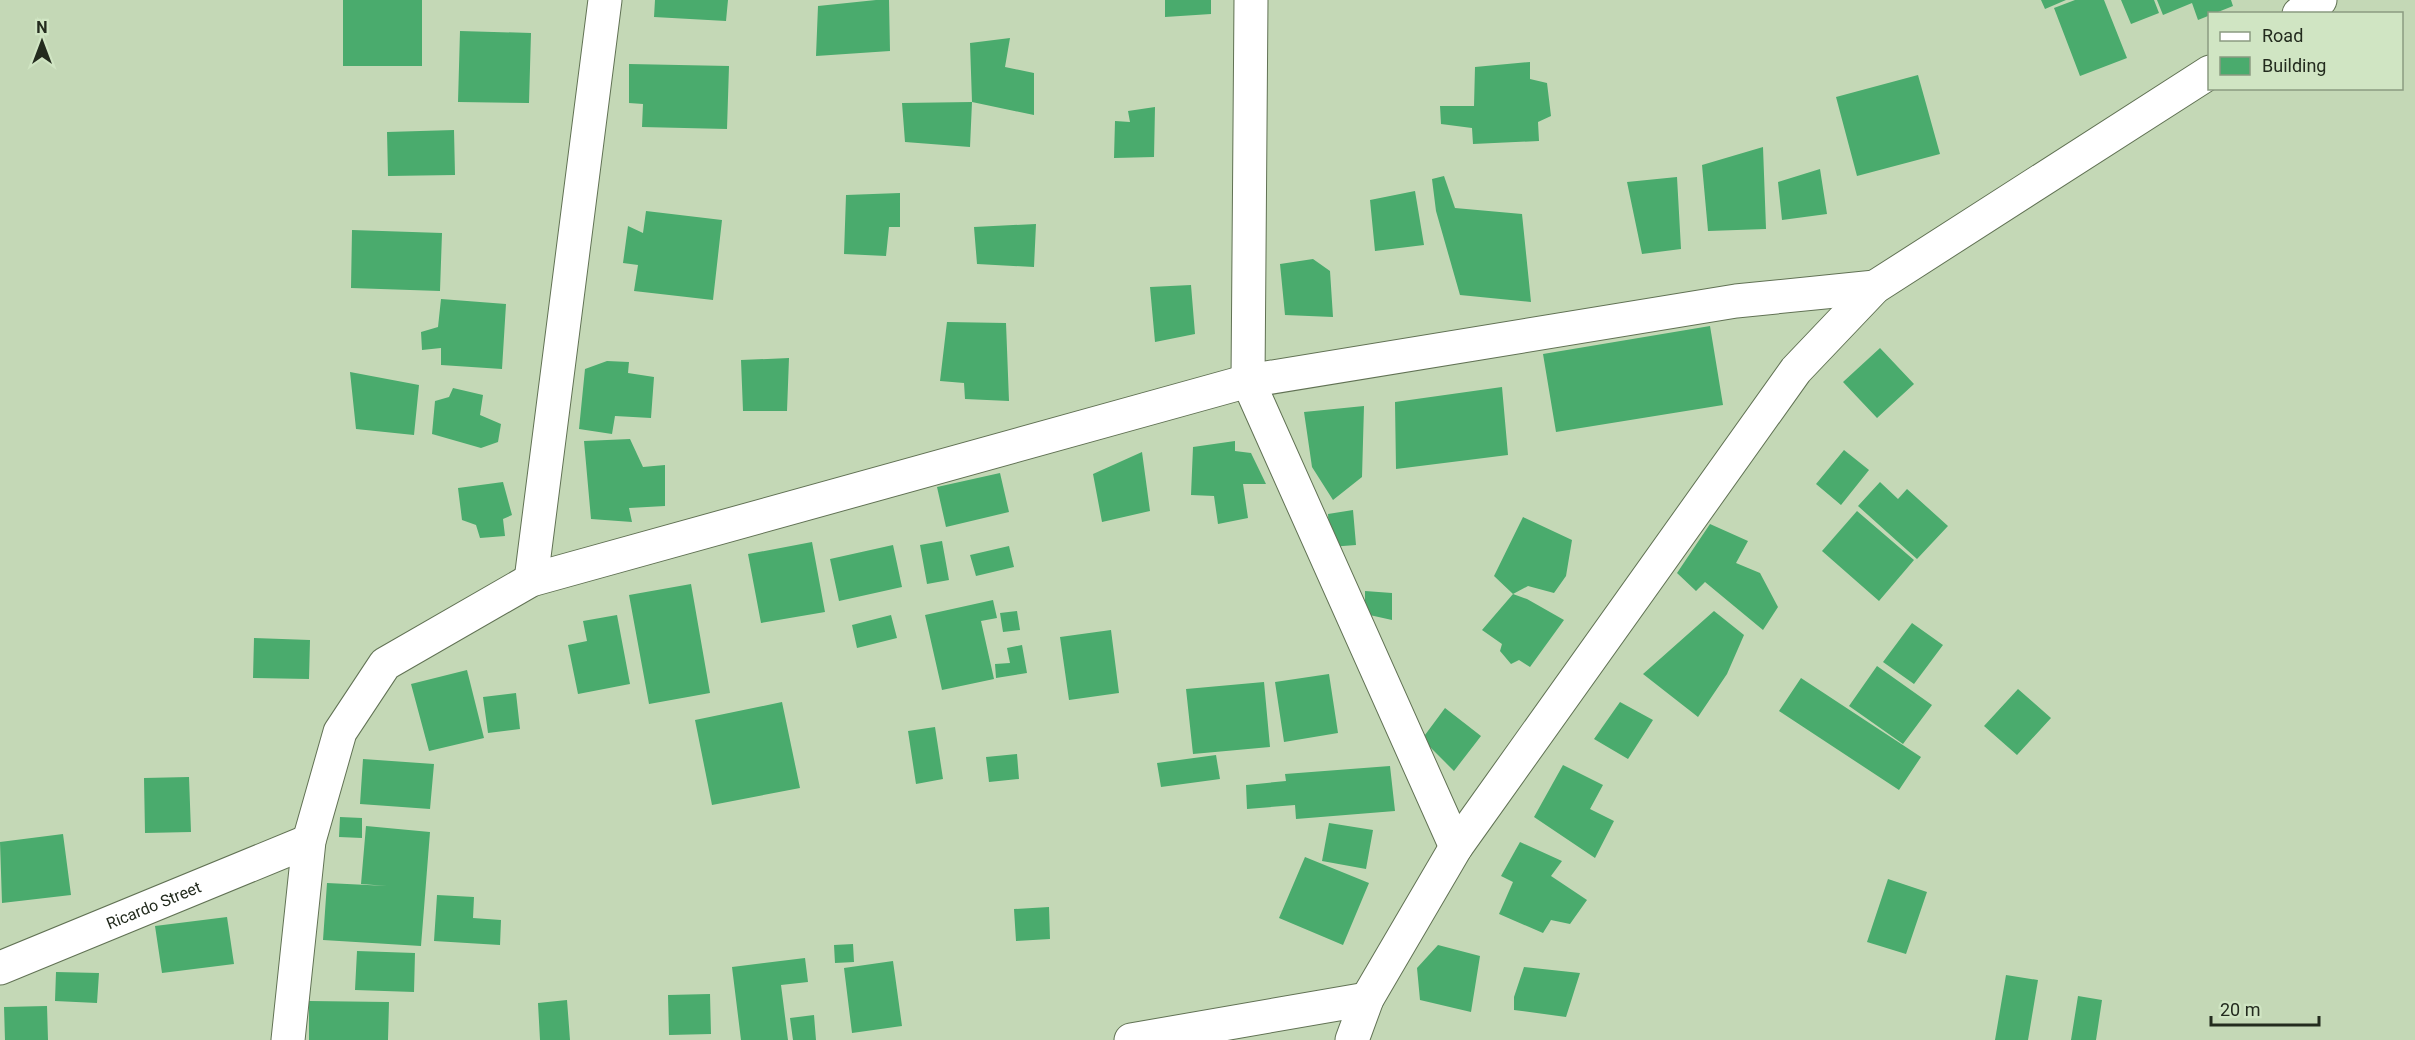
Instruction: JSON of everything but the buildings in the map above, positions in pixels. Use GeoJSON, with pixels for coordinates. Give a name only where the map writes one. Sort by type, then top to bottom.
{"type":"FeatureCollection","features":[{"type":"Feature","properties":{"kind":"street"},"geometry":{"type":"LineString","coordinates":[[531,580],[605,0]]}},
{"type":"Feature","properties":{"kind":"street"},"geometry":{"type":"LineString","coordinates":[[1251,0],[1248,381],[1456,846]]}},
{"type":"Feature","properties":{"kind":"street"},"geometry":{"type":"LineString","coordinates":[[2302,12],[2320,0]]}},
{"type":"Feature","properties":{"kind":"street"},"geometry":{"type":"LineString","coordinates":[[1352,1040],[1367,999],[1456,846],[1796,370],[1875,287],[2208,73]]}},
{"type":"Feature","properties":{"kind":"street"},"geometry":{"type":"LineString","coordinates":[[288,1040],[309,841],[340,732],[385,664],[531,580],[1248,381],[1736,301],[1875,287]]}},
{"type":"Feature","properties":{"kind":"street","name":"Ricardo Street"},"geometry":{"type":"LineString","coordinates":[[0,968],[309,841]]}},
{"type":"Feature","properties":{"kind":"street"},"geometry":{"type":"LineString","coordinates":[[1131,1040],[1367,999]]}}]}
